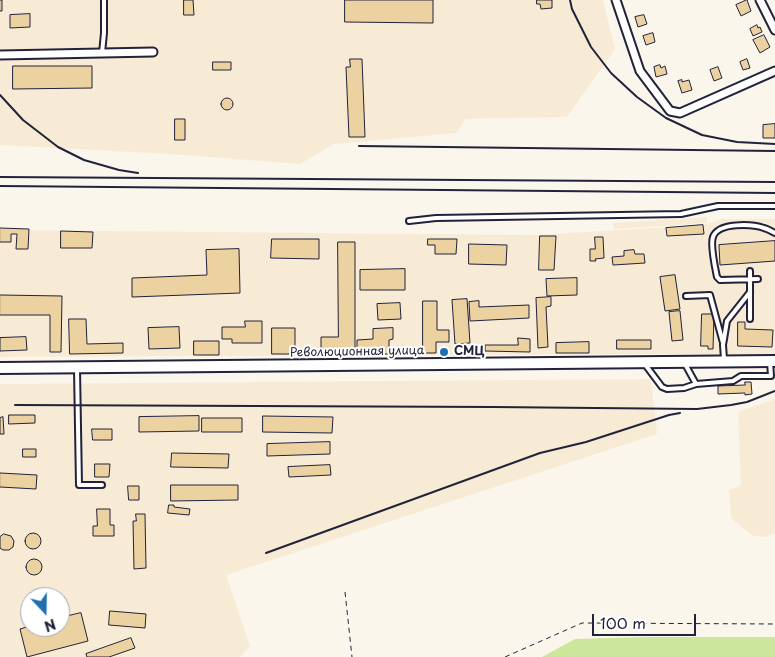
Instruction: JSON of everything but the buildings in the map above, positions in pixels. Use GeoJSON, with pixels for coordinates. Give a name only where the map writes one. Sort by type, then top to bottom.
{"type":"FeatureCollection","features":[{"type":"Feature","properties":{"kind":"main road","name":"Революционная улица"},"geometry":{"type":"LineString","coordinates":[[0,368],[772,361]]}},
{"type":"Feature","properties":{"kind":"street"},"geometry":{"type":"LineString","coordinates":[[616,0],[640,71],[670,111],[680,113],[775,71]]}},
{"type":"Feature","properties":{"kind":"street"},"geometry":{"type":"LineString","coordinates":[[760,0],[775,30]]}},
{"type":"Feature","properties":{"kind":"street"},"geometry":{"type":"LineString","coordinates":[[0,56],[153,52]]}},
{"type":"Feature","properties":{"kind":"lane"},"geometry":{"type":"LineString","coordinates":[[102,53],[104,0]]}},
{"type":"Feature","properties":{"kind":"lane"},"geometry":{"type":"LineString","coordinates":[[409,221],[446,218],[681,214],[718,206],[775,206]]}},
{"type":"Feature","properties":{"kind":"lane"},"geometry":{"type":"LineString","coordinates":[[758,279],[720,280],[716,277],[713,235],[718,230],[728,226],[762,227],[775,233]]}},
{"type":"Feature","properties":{"kind":"lane"},"geometry":{"type":"LineString","coordinates":[[750,271],[750,319]]}},
{"type":"Feature","properties":{"kind":"lane"},"geometry":{"type":"LineString","coordinates":[[725,361],[724,345],[727,321],[750,292]]}},
{"type":"Feature","properties":{"kind":"lane"},"geometry":{"type":"LineString","coordinates":[[686,296],[710,296],[724,345]]}},
{"type":"Feature","properties":{"kind":"lane"},"geometry":{"type":"LineString","coordinates":[[684,361],[696,384]]}},
{"type":"Feature","properties":{"kind":"lane"},"geometry":{"type":"LineString","coordinates":[[740,361],[741,376]]}},
{"type":"Feature","properties":{"kind":"lane"},"geometry":{"type":"LineString","coordinates":[[642,362],[662,387],[667,389],[684,388],[696,384],[733,382],[741,376],[771,376],[772,361]]}},
{"type":"Feature","properties":{"kind":"lane"},"geometry":{"type":"LineString","coordinates":[[77,367],[79,485],[102,486]]}},
{"type":"Feature","properties":{"kind":"path"},"geometry":{"type":"LineString","coordinates":[[345,592],[352,657]]}},
{"type":"Feature","properties":{"kind":"path"},"geometry":{"type":"LineString","coordinates":[[505,657],[582,623],[775,624]]}},
{"type":"Feature","properties":{"kind":"shaded area"},"geometry":{"type":"Polygon","coordinates":[[[0,0],[603,0],[615,49],[567,117],[465,119],[457,133],[334,144],[300,164],[170,154],[0,145],[0,0]]]}},
{"type":"Feature","properties":{"kind":"shaded area"},"geometry":{"type":"Polygon","coordinates":[[[707,217],[707,223],[614,229],[613,223],[707,217]]]}},
{"type":"Feature","properties":{"kind":"shaded area"},"geometry":{"type":"Polygon","coordinates":[[[723,219],[775,219],[775,354],[771,356],[670,354],[0,357],[0,230],[535,235],[703,225],[723,219]]]}},
{"type":"Feature","properties":{"kind":"shaded area"},"geometry":{"type":"Polygon","coordinates":[[[651,379],[657,434],[226,575],[250,646],[240,657],[0,657],[0,384],[651,379]]]}},
{"type":"Feature","properties":{"kind":"shaded area"},"geometry":{"type":"Polygon","coordinates":[[[775,399],[775,533],[766,537],[753,536],[731,518],[729,490],[741,485],[738,412],[775,399]]]}},
{"type":"Feature","properties":{"kind":"green space"},"geometry":{"type":"Polygon","coordinates":[[[775,637],[775,657],[542,657],[575,639],[775,637]]]}},
{"type":"Feature","properties":{"kind":"railway"},"geometry":{"type":"LineString","coordinates":[[570,0],[572,9],[591,47],[611,73],[637,97],[666,118],[702,135],[737,142],[775,144]]}},
{"type":"Feature","properties":{"kind":"railway"},"geometry":{"type":"LineString","coordinates":[[0,95],[23,120],[58,147],[84,160],[119,170],[138,173]]}},
{"type":"Feature","properties":{"kind":"railway"},"geometry":{"type":"LineString","coordinates":[[359,146],[775,151]]}},
{"type":"Feature","properties":{"kind":"railway"},"geometry":{"type":"LineString","coordinates":[[0,177],[775,182]]}},
{"type":"Feature","properties":{"kind":"railway"},"geometry":{"type":"LineString","coordinates":[[0,186],[775,193]]}},
{"type":"Feature","properties":{"kind":"railway"},"geometry":{"type":"LineString","coordinates":[[15,405],[697,409],[747,402],[775,391]]}},
{"type":"Feature","properties":{"kind":"railway"},"geometry":{"type":"LineString","coordinates":[[266,553],[540,453],[586,442],[680,413]]}},
{"type":"Feature","properties":{"kind":"place","name":"СМЦ"},"geometry":{"type":"Point","coordinates":[444,352]}}]}
